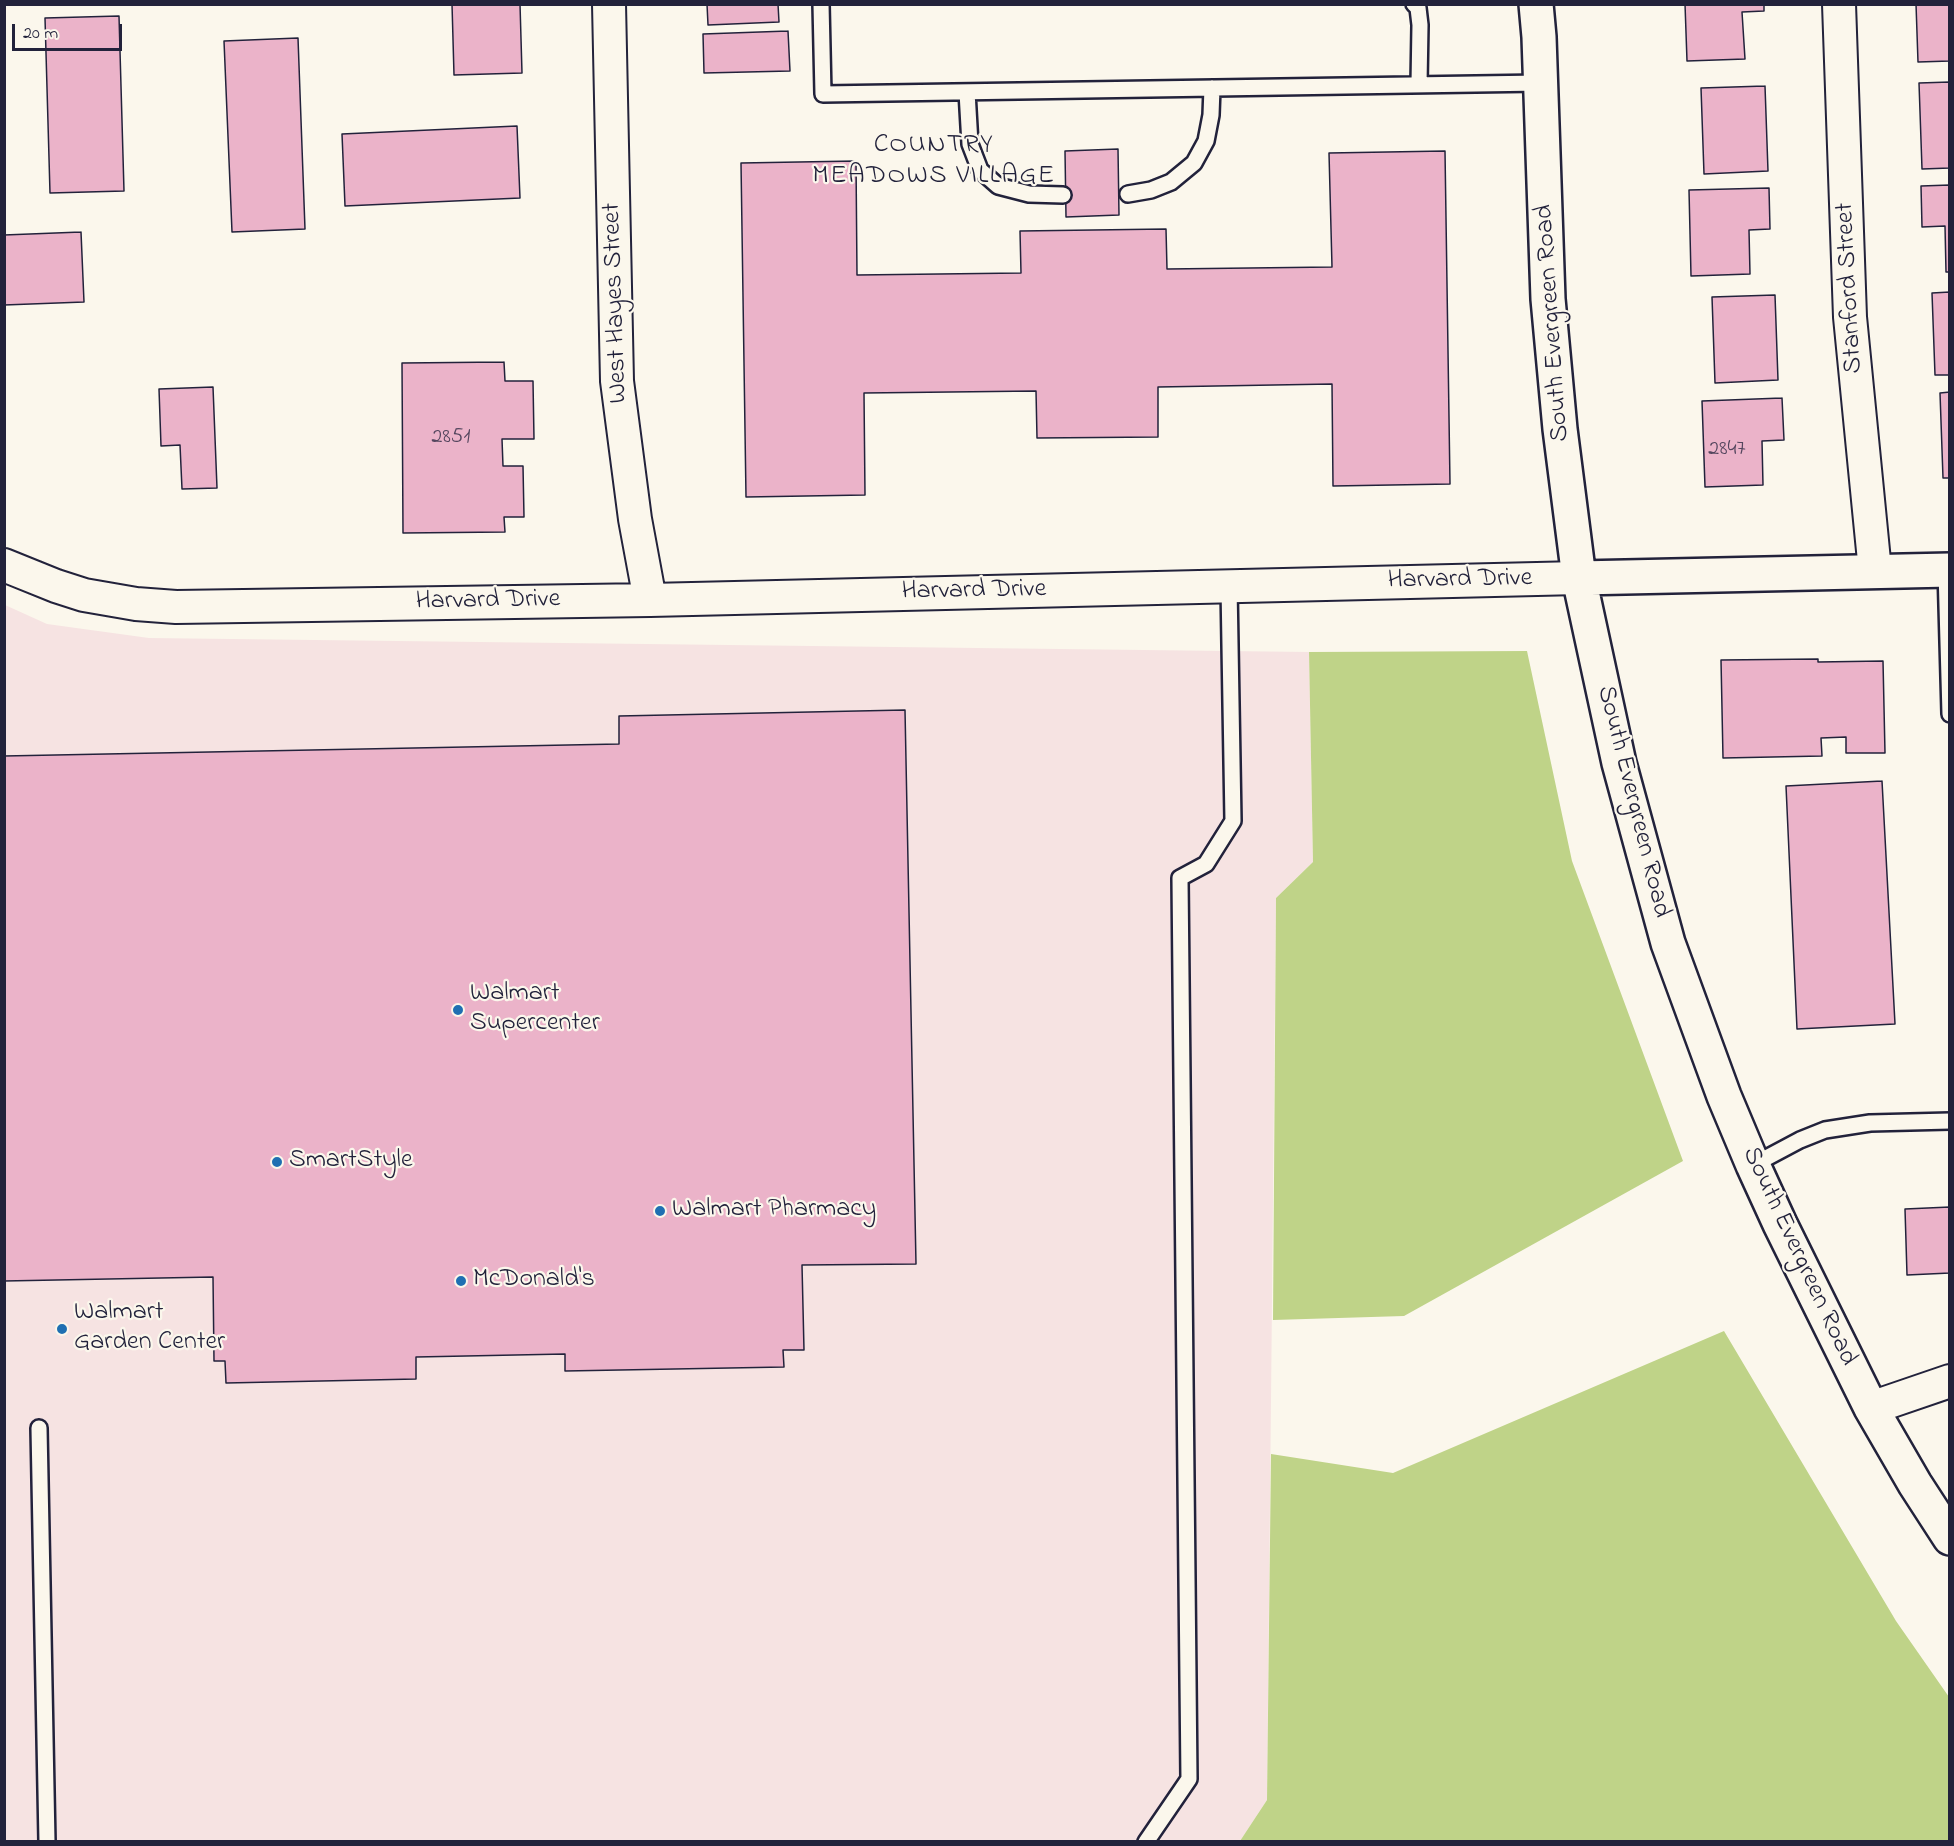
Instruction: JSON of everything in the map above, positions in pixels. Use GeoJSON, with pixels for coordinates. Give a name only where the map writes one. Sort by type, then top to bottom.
{"type":"FeatureCollection","features":[{"type":"Feature","properties":{"kind":"main road","name":"South Evergreen Road"},"geometry":{"type":"LineString","coordinates":[[1536,4],[1548,299],[1561,440],[1579,578],[1619,762],[1668,943],[1724,1096],[1753,1165],[1800,1266],[1871,1408],[1915,1484],[1950,1538]]}},
{"type":"Feature","properties":{"kind":"main road","name":"Harvard Drive"},"geometry":{"type":"LineString","coordinates":[[1579,578],[1948,570]]}},
{"type":"Feature","properties":{"kind":"street","name":"West Hayes Street"},"geometry":{"type":"LineString","coordinates":[[609,4],[617,381],[631,498],[650,600]]}},
{"type":"Feature","properties":{"kind":"street","name":"Stanford Street"},"geometry":{"type":"LineString","coordinates":[[1839,4],[1850,317],[1875,571]]}},
{"type":"Feature","properties":{"kind":"street","name":"Harvard Drive"},"geometry":{"type":"LineString","coordinates":[[4,565],[84,595],[135,604],[176,607],[650,600],[1579,578]]}},
{"type":"Feature","properties":{"kind":"street"},"geometry":{"type":"LineString","coordinates":[[1871,1408],[1950,1381]]}},
{"type":"Feature","properties":{"kind":"lane"},"geometry":{"type":"LineString","coordinates":[[821,4],[823,94],[1540,83]]}},
{"type":"Feature","properties":{"kind":"lane"},"geometry":{"type":"LineString","coordinates":[[1414,4],[1418,8],[1420,25],[1419,84]]}},
{"type":"Feature","properties":{"kind":"lane"},"geometry":{"type":"LineString","coordinates":[[1128,194],[1151,190],[1171,182],[1194,163],[1206,141],[1211,115],[1212,88]]}},
{"type":"Feature","properties":{"kind":"lane"},"geometry":{"type":"LineString","coordinates":[[967,92],[970,144],[980,170],[998,186],[1029,194],[1062,195]]}},
{"type":"Feature","properties":{"kind":"lane"},"geometry":{"type":"LineString","coordinates":[[1948,570],[1950,714]]}},
{"type":"Feature","properties":{"kind":"lane"},"geometry":{"type":"LineString","coordinates":[[1146,1842],[1189,1779],[1180,878],[1206,864],[1233,821],[1229,586]]}},
{"type":"Feature","properties":{"kind":"lane"},"geometry":{"type":"LineString","coordinates":[[1753,1165],[1800,1140],[1825,1130],[1870,1123],[1950,1121]]}},
{"type":"Feature","properties":{"kind":"lane"},"geometry":{"type":"LineString","coordinates":[[39,1428],[47,1842]]}},
{"type":"Feature","properties":{"kind":"shaded area"},"geometry":{"type":"Polygon","coordinates":[[[5,605],[47,624],[149,638],[1309,652],[1313,862],[1276,898],[1267,1800],[1240,1841],[5,1842],[5,605]]]}},
{"type":"Feature","properties":{"kind":"green space"},"geometry":{"type":"Polygon","coordinates":[[[1527,651],[1572,861],[1683,1161],[1404,1316],[1273,1320],[1276,898],[1313,862],[1309,652],[1527,651]]]}},
{"type":"Feature","properties":{"kind":"green space"},"geometry":{"type":"Polygon","coordinates":[[[1724,1331],[1896,1621],[1949,1697],[1949,1841],[1240,1841],[1267,1800],[1271,1454],[1393,1473],[1724,1331]]]}},
{"type":"Feature","properties":{"kind":"building"},"geometry":{"type":"Polygon","coordinates":[[[452,4],[520,4],[522,73],[454,75],[452,4]]]}},
{"type":"Feature","properties":{"kind":"building"},"geometry":{"type":"Polygon","coordinates":[[[707,4],[778,4],[779,22],[708,25],[707,4]]]}},
{"type":"Feature","properties":{"kind":"building"},"geometry":{"type":"Polygon","coordinates":[[[1685,4],[1764,4],[1764,11],[1742,12],[1745,59],[1687,61],[1685,4]]]}},
{"type":"Feature","properties":{"kind":"building"},"geometry":{"type":"Polygon","coordinates":[[[1916,4],[1950,4],[1950,61],[1918,62],[1916,4]]]}},
{"type":"Feature","properties":{"kind":"building"},"geometry":{"type":"Polygon","coordinates":[[[119,16],[124,191],[50,193],[45,18],[119,16]]]}},
{"type":"Feature","properties":{"kind":"building"},"geometry":{"type":"Polygon","coordinates":[[[788,31],[790,71],[704,73],[703,34],[788,31]]]}},
{"type":"Feature","properties":{"kind":"building"},"geometry":{"type":"Polygon","coordinates":[[[298,38],[305,229],[232,232],[224,41],[298,38]]]}},
{"type":"Feature","properties":{"kind":"building"},"geometry":{"type":"Polygon","coordinates":[[[1950,82],[1950,168],[1922,169],[1919,83],[1950,82]]]}},
{"type":"Feature","properties":{"kind":"building"},"geometry":{"type":"Polygon","coordinates":[[[1765,86],[1768,171],[1704,174],[1701,88],[1765,86]]]}},
{"type":"Feature","properties":{"kind":"building"},"geometry":{"type":"Polygon","coordinates":[[[517,126],[520,198],[345,206],[342,134],[517,126]]]}},
{"type":"Feature","properties":{"kind":"building"},"geometry":{"type":"Polygon","coordinates":[[[1118,149],[1119,215],[1066,217],[1065,151],[1118,149]]]}},
{"type":"Feature","properties":{"kind":"building"},"geometry":{"type":"Polygon","coordinates":[[[1445,151],[1450,484],[1333,486],[1332,384],[1158,387],[1158,437],[1037,438],[1036,391],[864,393],[865,495],[746,497],[741,163],[856,161],[857,275],[1021,273],[1020,231],[1166,229],[1167,269],[1332,267],[1329,153],[1445,151]]]}},
{"type":"Feature","properties":{"kind":"building"},"geometry":{"type":"Polygon","coordinates":[[[1950,185],[1950,272],[1946,272],[1945,226],[1922,227],[1921,186],[1950,185]]]}},
{"type":"Feature","properties":{"kind":"building"},"geometry":{"type":"Polygon","coordinates":[[[1769,188],[1770,229],[1749,230],[1750,274],[1691,276],[1689,190],[1769,188]]]}},
{"type":"Feature","properties":{"kind":"building"},"geometry":{"type":"Polygon","coordinates":[[[81,232],[84,302],[4,305],[4,235],[81,232]]]}},
{"type":"Feature","properties":{"kind":"building"},"geometry":{"type":"Polygon","coordinates":[[[1950,292],[1950,375],[1935,375],[1932,293],[1950,292]]]}},
{"type":"Feature","properties":{"kind":"building"},"geometry":{"type":"Polygon","coordinates":[[[1775,295],[1778,380],[1715,383],[1712,297],[1775,295]]]}},
{"type":"Feature","properties":{"kind":"building"},"geometry":{"type":"Polygon","coordinates":[[[504,362],[505,381],[533,381],[534,439],[502,439],[503,466],[523,466],[524,517],[504,517],[505,532],[403,533],[402,363],[504,362]]]}},
{"type":"Feature","properties":{"kind":"building"},"geometry":{"type":"Polygon","coordinates":[[[213,387],[217,488],[182,489],[180,445],[161,446],[159,389],[213,387]]]}},
{"type":"Feature","properties":{"kind":"building"},"geometry":{"type":"Polygon","coordinates":[[[1950,392],[1950,478],[1943,478],[1940,393],[1950,392]]]}},
{"type":"Feature","properties":{"kind":"building"},"geometry":{"type":"Polygon","coordinates":[[[1782,398],[1784,440],[1762,441],[1763,485],[1705,487],[1702,401],[1782,398]]]}},
{"type":"Feature","properties":{"kind":"building"},"geometry":{"type":"Polygon","coordinates":[[[1818,659],[1818,662],[1883,661],[1885,753],[1846,753],[1846,737],[1821,738],[1822,756],[1723,758],[1721,660],[1818,659]]]}},
{"type":"Feature","properties":{"kind":"building","name":"Walmart Supercenter"},"geometry":{"type":"Polygon","coordinates":[[[905,710],[916,1264],[802,1265],[804,1350],[783,1350],[784,1367],[565,1371],[565,1354],[416,1357],[416,1379],[226,1383],[225,1361],[214,1361],[213,1277],[4,1281],[4,756],[619,744],[619,716],[905,710]]]}},
{"type":"Feature","properties":{"kind":"building"},"geometry":{"type":"Polygon","coordinates":[[[1882,781],[1895,1024],[1797,1029],[1786,786],[1882,781]]]}},
{"type":"Feature","properties":{"kind":"building"},"geometry":{"type":"Polygon","coordinates":[[[1950,1207],[1950,1273],[1907,1275],[1905,1209],[1950,1207]]]}},
{"type":"Feature","properties":{"kind":"place","name":"Walmart Supercenter"},"geometry":{"type":"Point","coordinates":[458,1010]}},
{"type":"Feature","properties":{"kind":"place","name":"SmartStyle"},"geometry":{"type":"Point","coordinates":[277,1162]}},
{"type":"Feature","properties":{"kind":"place","name":"Walmart Pharmacy"},"geometry":{"type":"Point","coordinates":[660,1211]}},
{"type":"Feature","properties":{"kind":"place","name":"McDonald's"},"geometry":{"type":"Point","coordinates":[461,1281]}},
{"type":"Feature","properties":{"kind":"place","name":"Walmart Garden Center"},"geometry":{"type":"Point","coordinates":[62,1329]}},
{"type":"Feature","properties":{"kind":"district","name":"COUNTRY MEADOWS VILLAGE"},"geometry":{"type":"Point","coordinates":[934,162]}}]}
